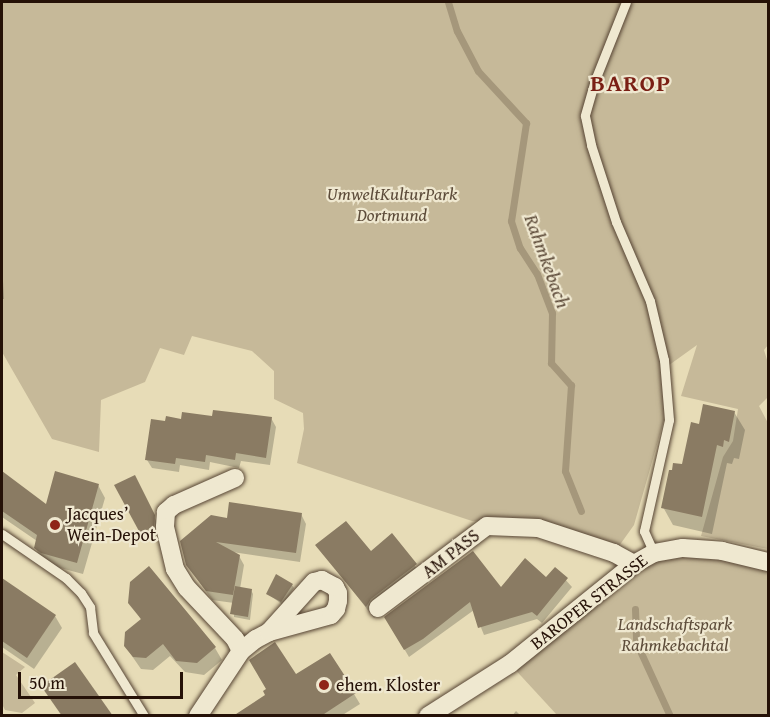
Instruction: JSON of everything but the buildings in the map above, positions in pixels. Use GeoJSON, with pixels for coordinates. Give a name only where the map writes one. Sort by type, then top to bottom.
{"type":"FeatureCollection","features":[{"type":"Feature","properties":{"kind":"street"},"geometry":{"type":"LineString","coordinates":[[235,478],[174,505],[166,512],[165,527],[175,569],[187,588],[236,639],[241,651]]}},
{"type":"Feature","properties":{"kind":"street","name":"AM PASS"},"geometry":{"type":"LineString","coordinates":[[378,608],[487,526],[538,528],[614,553],[634,564]]}},
{"type":"Feature","properties":{"kind":"street","name":"BAROPER STRASSE"},"geometry":{"type":"LineString","coordinates":[[428,716],[510,664],[634,564],[654,552],[683,548],[768,561]]}},
{"type":"Feature","properties":{"kind":"street"},"geometry":{"type":"LineString","coordinates":[[198,716],[241,651],[269,632]]}},
{"type":"Feature","properties":{"kind":"lane"},"geometry":{"type":"LineString","coordinates":[[626,2],[595,80],[585,116],[591,145],[616,222],[650,301],[664,360],[669,420],[644,531],[654,552]]}},
{"type":"Feature","properties":{"kind":"lane"},"geometry":{"type":"LineString","coordinates":[[2,534],[66,578],[81,592],[90,607],[93,633],[144,716]]}},
{"type":"Feature","properties":{"kind":"green space","name":"UmweltKulturPark Dortmund"},"geometry":{"type":"Polygon","coordinates":[[[2,2],[768,2],[768,345],[764,350],[768,363],[768,397],[759,406],[768,423],[768,549],[701,536],[723,457],[733,441],[738,409],[681,396],[697,345],[665,368],[664,420],[634,525],[614,553],[529,527],[472,521],[297,463],[304,429],[303,413],[274,399],[274,371],[252,351],[192,336],[184,355],[160,348],[145,382],[101,400],[99,452],[52,439],[2,352],[2,2]]]}},
{"type":"Feature","properties":{"kind":"green space","name":"Landschaftspark Rahmkebachtal"},"geometry":{"type":"Polygon","coordinates":[[[654,553],[745,561],[768,568],[768,715],[557,715],[510,664],[654,553]]]}},
{"type":"Feature","properties":{"kind":"green space"},"geometry":{"type":"Polygon","coordinates":[[[2,652],[25,667],[16,675],[35,703],[22,713],[5,710],[2,704],[2,652]]]}},
{"type":"Feature","properties":{"kind":"waterway","name":"Rahmkebach"},"geometry":{"type":"LineString","coordinates":[[448,2],[457,31],[478,71],[526,123],[511,221],[520,248],[537,274],[552,313],[551,363],[571,385],[565,471],[581,511]]}},
{"type":"Feature","properties":{"kind":"waterway","name":"Rahmkebach"},"geometry":{"type":"LineString","coordinates":[[635,609],[636,642],[670,716]]}},
{"type":"Feature","properties":{"kind":"place","name":"Jacques’ Wein-Depot"},"geometry":{"type":"Point","coordinates":[55,525]}},
{"type":"Feature","properties":{"kind":"place","name":"ehem. Kloster"},"geometry":{"type":"Point","coordinates":[324,685]}},
{"type":"Feature","properties":{"kind":"district","name":"BAROP"},"geometry":{"type":"Point","coordinates":[631,83]}}]}
